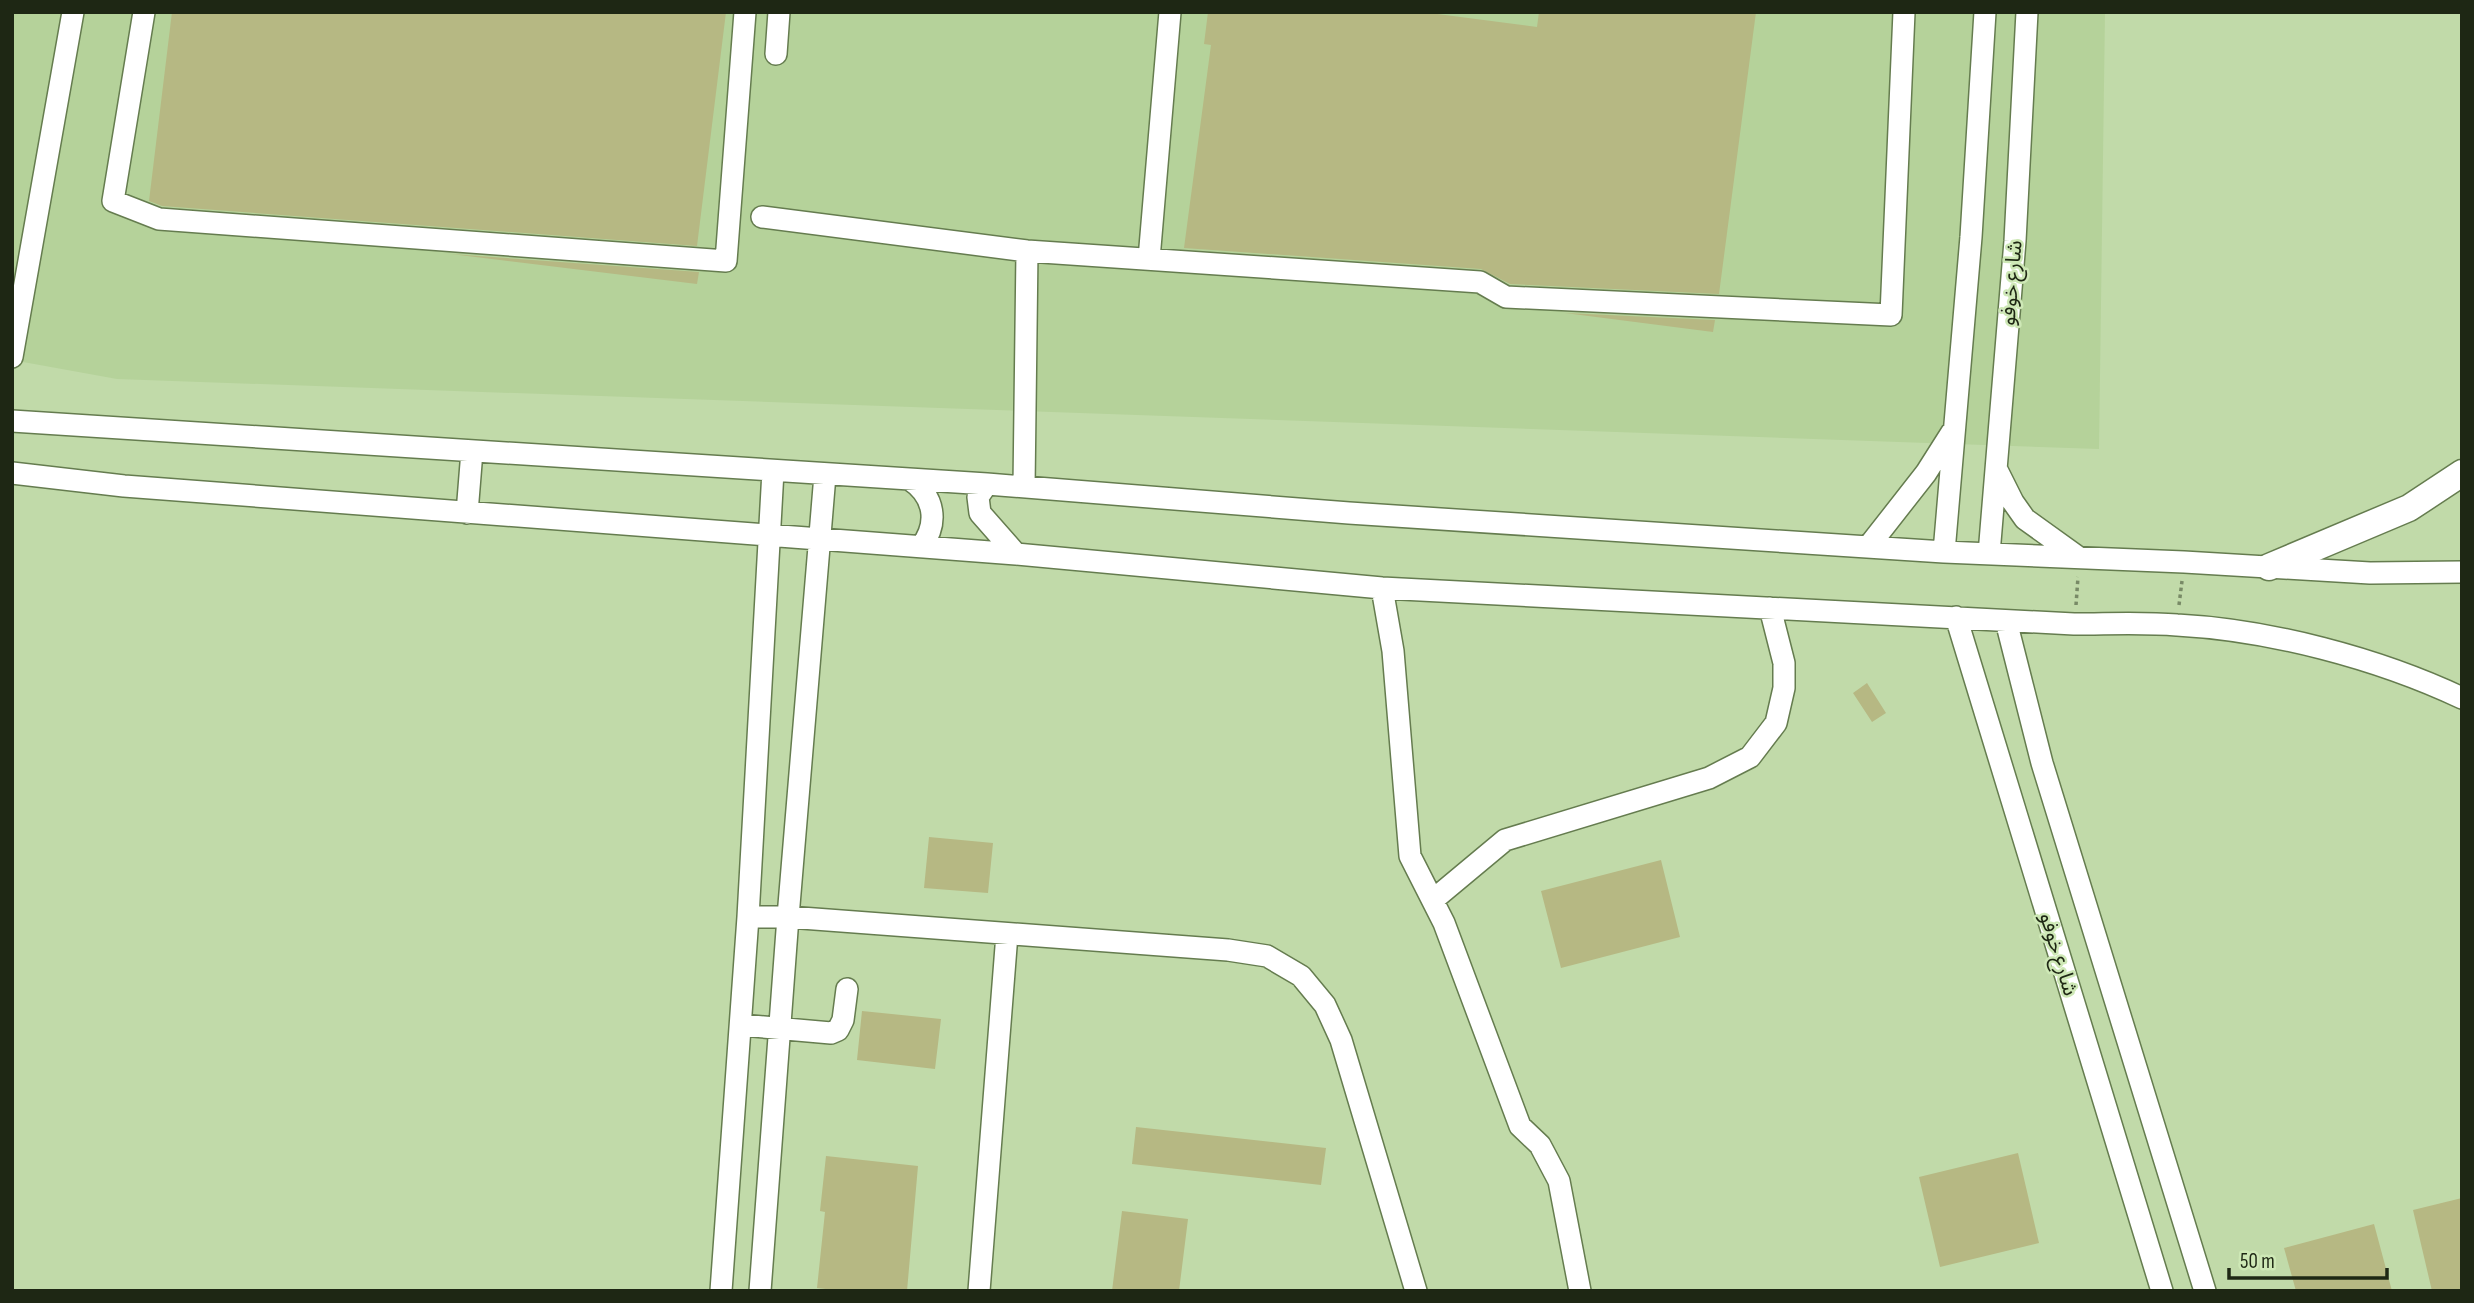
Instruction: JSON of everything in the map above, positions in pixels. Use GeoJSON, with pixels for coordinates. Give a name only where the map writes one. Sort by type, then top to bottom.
{"type":"FeatureCollection","features":[{"type":"Feature","properties":{"kind":"main road"},"geometry":{"type":"LineString","coordinates":[[2269,566],[2409,508],[2462,473]]}},
{"type":"Feature","properties":{"kind":"street"},"geometry":{"type":"LineString","coordinates":[[12,357],[73,12]]}},
{"type":"Feature","properties":{"kind":"street"},"geometry":{"type":"LineString","coordinates":[[144,12],[113,201],[159,219],[726,261],[745,12]]}},
{"type":"Feature","properties":{"kind":"street"},"geometry":{"type":"LineString","coordinates":[[776,54],[779,12]]}},
{"type":"Feature","properties":{"kind":"street"},"geometry":{"type":"LineString","coordinates":[[1149,259],[1170,12]]}},
{"type":"Feature","properties":{"kind":"street"},"geometry":{"type":"LineString","coordinates":[[762,217],[1027,251],[1480,282],[1506,297],[1891,315],[1904,12]]}},
{"type":"Feature","properties":{"kind":"street"},"geometry":{"type":"LineString","coordinates":[[1944,552],[1970,236],[1984,12]]}},
{"type":"Feature","properties":{"kind":"street","name":"شارع خوفو"},"geometry":{"type":"LineString","coordinates":[[1989,554],[2015,241],[2027,12]]}},
{"type":"Feature","properties":{"kind":"street"},"geometry":{"type":"LineString","coordinates":[[1024,487],[1027,251]]}},
{"type":"Feature","properties":{"kind":"street"},"geometry":{"type":"LineString","coordinates":[[12,421],[987,484],[1349,513],[1944,552],[2370,573],[2462,572]]}},
{"type":"Feature","properties":{"kind":"street"},"geometry":{"type":"LineString","coordinates":[[1868,547],[1926,472],[1953,430]]}},
{"type":"Feature","properties":{"kind":"street"},"geometry":{"type":"LineString","coordinates":[[467,513],[472,452]]}},
{"type":"Feature","properties":{"kind":"street"},"geometry":{"type":"LineString","coordinates":[[1996,468],[2025,519],[2080,559]]}},
{"type":"Feature","properties":{"kind":"street"},"geometry":{"type":"LineString","coordinates":[[721,1291],[748,917],[773,471]]}},
{"type":"Feature","properties":{"kind":"street"},"geometry":{"type":"LineString","coordinates":[[12,473],[124,486],[1016,554],[1382,588],[2006,621],[2177,625],[2272,637],[2367,660],[2462,698]]}},
{"type":"Feature","properties":{"kind":"street"},"geometry":{"type":"LineString","coordinates":[[760,1291],[825,475]]}},
{"type":"Feature","properties":{"kind":"street"},"geometry":{"type":"LineString","coordinates":[[909,479],[919,486],[931,505],[932,527],[921,547]]}},
{"type":"Feature","properties":{"kind":"street"},"geometry":{"type":"LineString","coordinates":[[987,484],[978,497],[980,513],[1016,554]]}},
{"type":"Feature","properties":{"kind":"street"},"geometry":{"type":"LineString","coordinates":[[1382,588],[1393,651],[1410,856],[1444,923],[1520,1126],[1540,1145],[1559,1181],[1580,1291]]}},
{"type":"Feature","properties":{"kind":"street"},"geometry":{"type":"LineString","coordinates":[[1433,900],[1505,840],[1709,778],[1750,757],[1776,723],[1784,688],[1784,663],[1770,608]]}},
{"type":"Feature","properties":{"kind":"street","name":"شارع خوفو"},"geometry":{"type":"LineString","coordinates":[[1956,617],[2162,1291]]}},
{"type":"Feature","properties":{"kind":"street","name":"شارع خوفو"},"geometry":{"type":"LineString","coordinates":[[2006,621],[2042,763],[2205,1291]]}},
{"type":"Feature","properties":{"kind":"street"},"geometry":{"type":"LineString","coordinates":[[748,917],[788,917],[1228,950],[1267,956],[1301,976],[1325,1004],[1342,1040],[1416,1291]]}},
{"type":"Feature","properties":{"kind":"street"},"geometry":{"type":"LineString","coordinates":[[979,1291],[1007,934]]}},
{"type":"Feature","properties":{"kind":"street"},"geometry":{"type":"LineString","coordinates":[[741,1025],[831,1033],[838,1030],[843,1020],[847,989]]}},
{"type":"Feature","properties":{"kind":"path"},"geometry":{"type":"LineString","coordinates":[[2074,624],[2080,559]]}},
{"type":"Feature","properties":{"kind":"path"},"geometry":{"type":"LineString","coordinates":[[2177,625],[2184,562]]}},
{"type":"Feature","properties":{"kind":"shaded area"},"geometry":{"type":"Polygon","coordinates":[[[12,12],[2105,12],[2099,449],[117,379],[12,360],[12,12]]]}},
{"type":"Feature","properties":{"kind":"building"},"geometry":{"type":"Polygon","coordinates":[[[172,12],[726,12],[697,246],[162,206],[149,201],[172,12]]]}},
{"type":"Feature","properties":{"kind":"building"},"geometry":{"type":"Polygon","coordinates":[[[1208,12],[1422,12],[1537,27],[1539,12],[1756,12],[1719,294],[1510,284],[1481,269],[1184,248],[1211,45],[1204,44],[1208,12]]]}},
{"type":"Feature","properties":{"kind":"building"},"geometry":{"type":"Polygon","coordinates":[[[451,254],[699,272],[697,284],[451,254]]]}},
{"type":"Feature","properties":{"kind":"building"},"geometry":{"type":"Polygon","coordinates":[[[1565,313],[1715,320],[1713,332],[1565,313]]]}},
{"type":"Feature","properties":{"kind":"building"},"geometry":{"type":"Polygon","coordinates":[[[1867,683],[1886,713],[1872,722],[1853,693],[1867,683]]]}},
{"type":"Feature","properties":{"kind":"building"},"geometry":{"type":"Polygon","coordinates":[[[929,837],[993,843],[988,893],[924,888],[929,837]]]}},
{"type":"Feature","properties":{"kind":"building"},"geometry":{"type":"Polygon","coordinates":[[[1661,860],[1680,937],[1561,968],[1541,891],[1661,860]]]}},
{"type":"Feature","properties":{"kind":"building"},"geometry":{"type":"Polygon","coordinates":[[[862,1011],[941,1019],[935,1069],[857,1060],[862,1011]]]}},
{"type":"Feature","properties":{"kind":"building"},"geometry":{"type":"Polygon","coordinates":[[[1136,1127],[1326,1148],[1321,1185],[1132,1164],[1136,1127]]]}},
{"type":"Feature","properties":{"kind":"building"},"geometry":{"type":"Polygon","coordinates":[[[2018,1153],[2039,1243],[1940,1267],[1919,1177],[2018,1153]]]}},
{"type":"Feature","properties":{"kind":"building"},"geometry":{"type":"Polygon","coordinates":[[[826,1156],[918,1166],[907,1291],[843,1291],[817,1288],[825,1212],[820,1211],[826,1156]]]}},
{"type":"Feature","properties":{"kind":"building"},"geometry":{"type":"Polygon","coordinates":[[[2462,1198],[2462,1291],[2432,1291],[2413,1210],[2462,1198]]]}},
{"type":"Feature","properties":{"kind":"building"},"geometry":{"type":"Polygon","coordinates":[[[1122,1211],[1188,1219],[1179,1291],[1112,1291],[1122,1211]]]}},
{"type":"Feature","properties":{"kind":"building"},"geometry":{"type":"Polygon","coordinates":[[[2374,1224],[2392,1291],[2296,1291],[2284,1248],[2374,1224]]]}}]}
